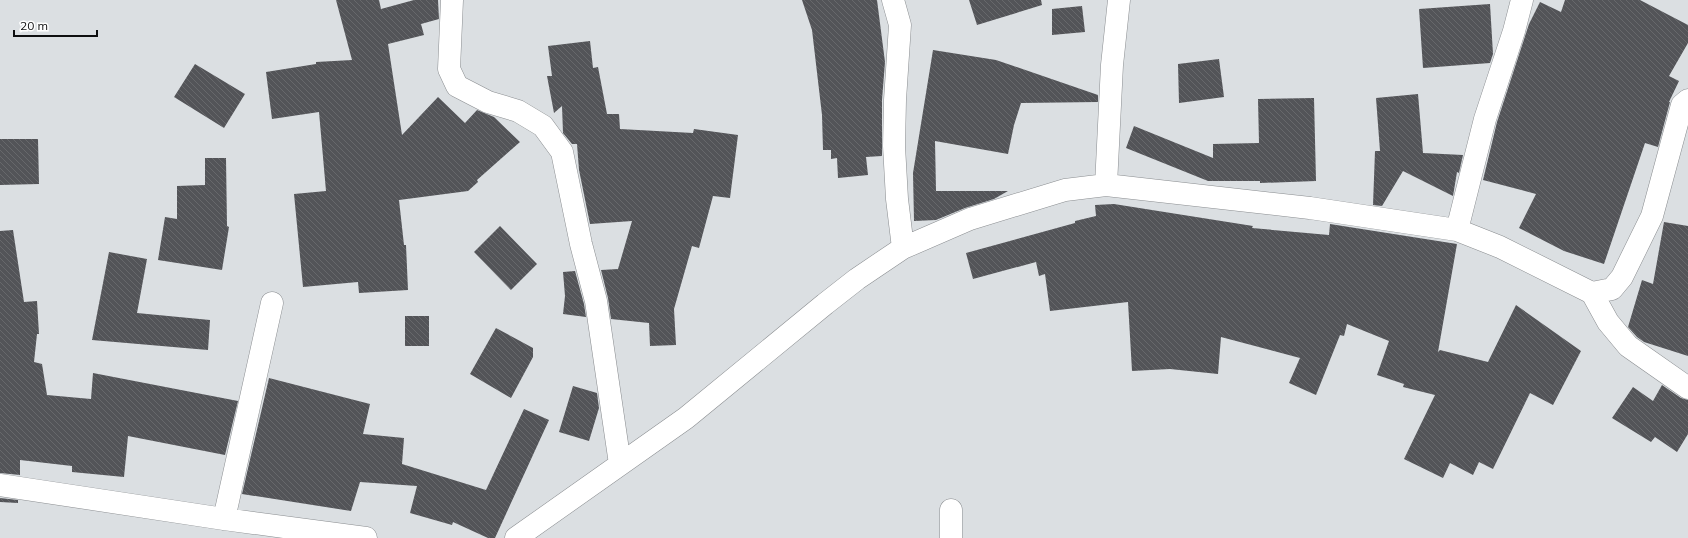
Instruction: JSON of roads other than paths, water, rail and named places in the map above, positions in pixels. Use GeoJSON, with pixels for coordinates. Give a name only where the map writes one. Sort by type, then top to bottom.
{"type":"FeatureCollection","features":[{"type":"Feature","properties":{"kind":"street"},"geometry":{"type":"LineString","coordinates":[[452,0],[450,69],[456,86],[488,102],[518,111],[543,126],[562,152],[581,244],[596,301],[620,464]]}},
{"type":"Feature","properties":{"kind":"street"},"geometry":{"type":"LineString","coordinates":[[893,0],[900,25],[895,100],[894,146],[897,199],[903,248]]}},
{"type":"Feature","properties":{"kind":"street"},"geometry":{"type":"LineString","coordinates":[[1106,185],[1112,65],[1119,0]]}},
{"type":"Feature","properties":{"kind":"street"},"geometry":{"type":"LineString","coordinates":[[1458,230],[1485,119],[1514,31],[1522,0]]}},
{"type":"Feature","properties":{"kind":"street"},"geometry":{"type":"LineString","coordinates":[[1592,293],[1612,289],[1622,277],[1632,258],[1652,216],[1682,105],[1688,100]]}},
{"type":"Feature","properties":{"kind":"street"},"geometry":{"type":"LineString","coordinates":[[516,538],[686,418],[825,304],[857,279],[903,248],[978,217],[1065,190],[1106,185],[1310,208],[1458,230],[1500,247],[1592,293],[1608,322],[1628,346],[1688,388]]}},
{"type":"Feature","properties":{"kind":"street"},"geometry":{"type":"LineString","coordinates":[[224,519],[272,303]]}},
{"type":"Feature","properties":{"kind":"street"},"geometry":{"type":"LineString","coordinates":[[0,484],[224,519],[366,538]]}},
{"type":"Feature","properties":{"kind":"street"},"geometry":{"type":"LineString","coordinates":[[951,538],[952,510]]}}]}
